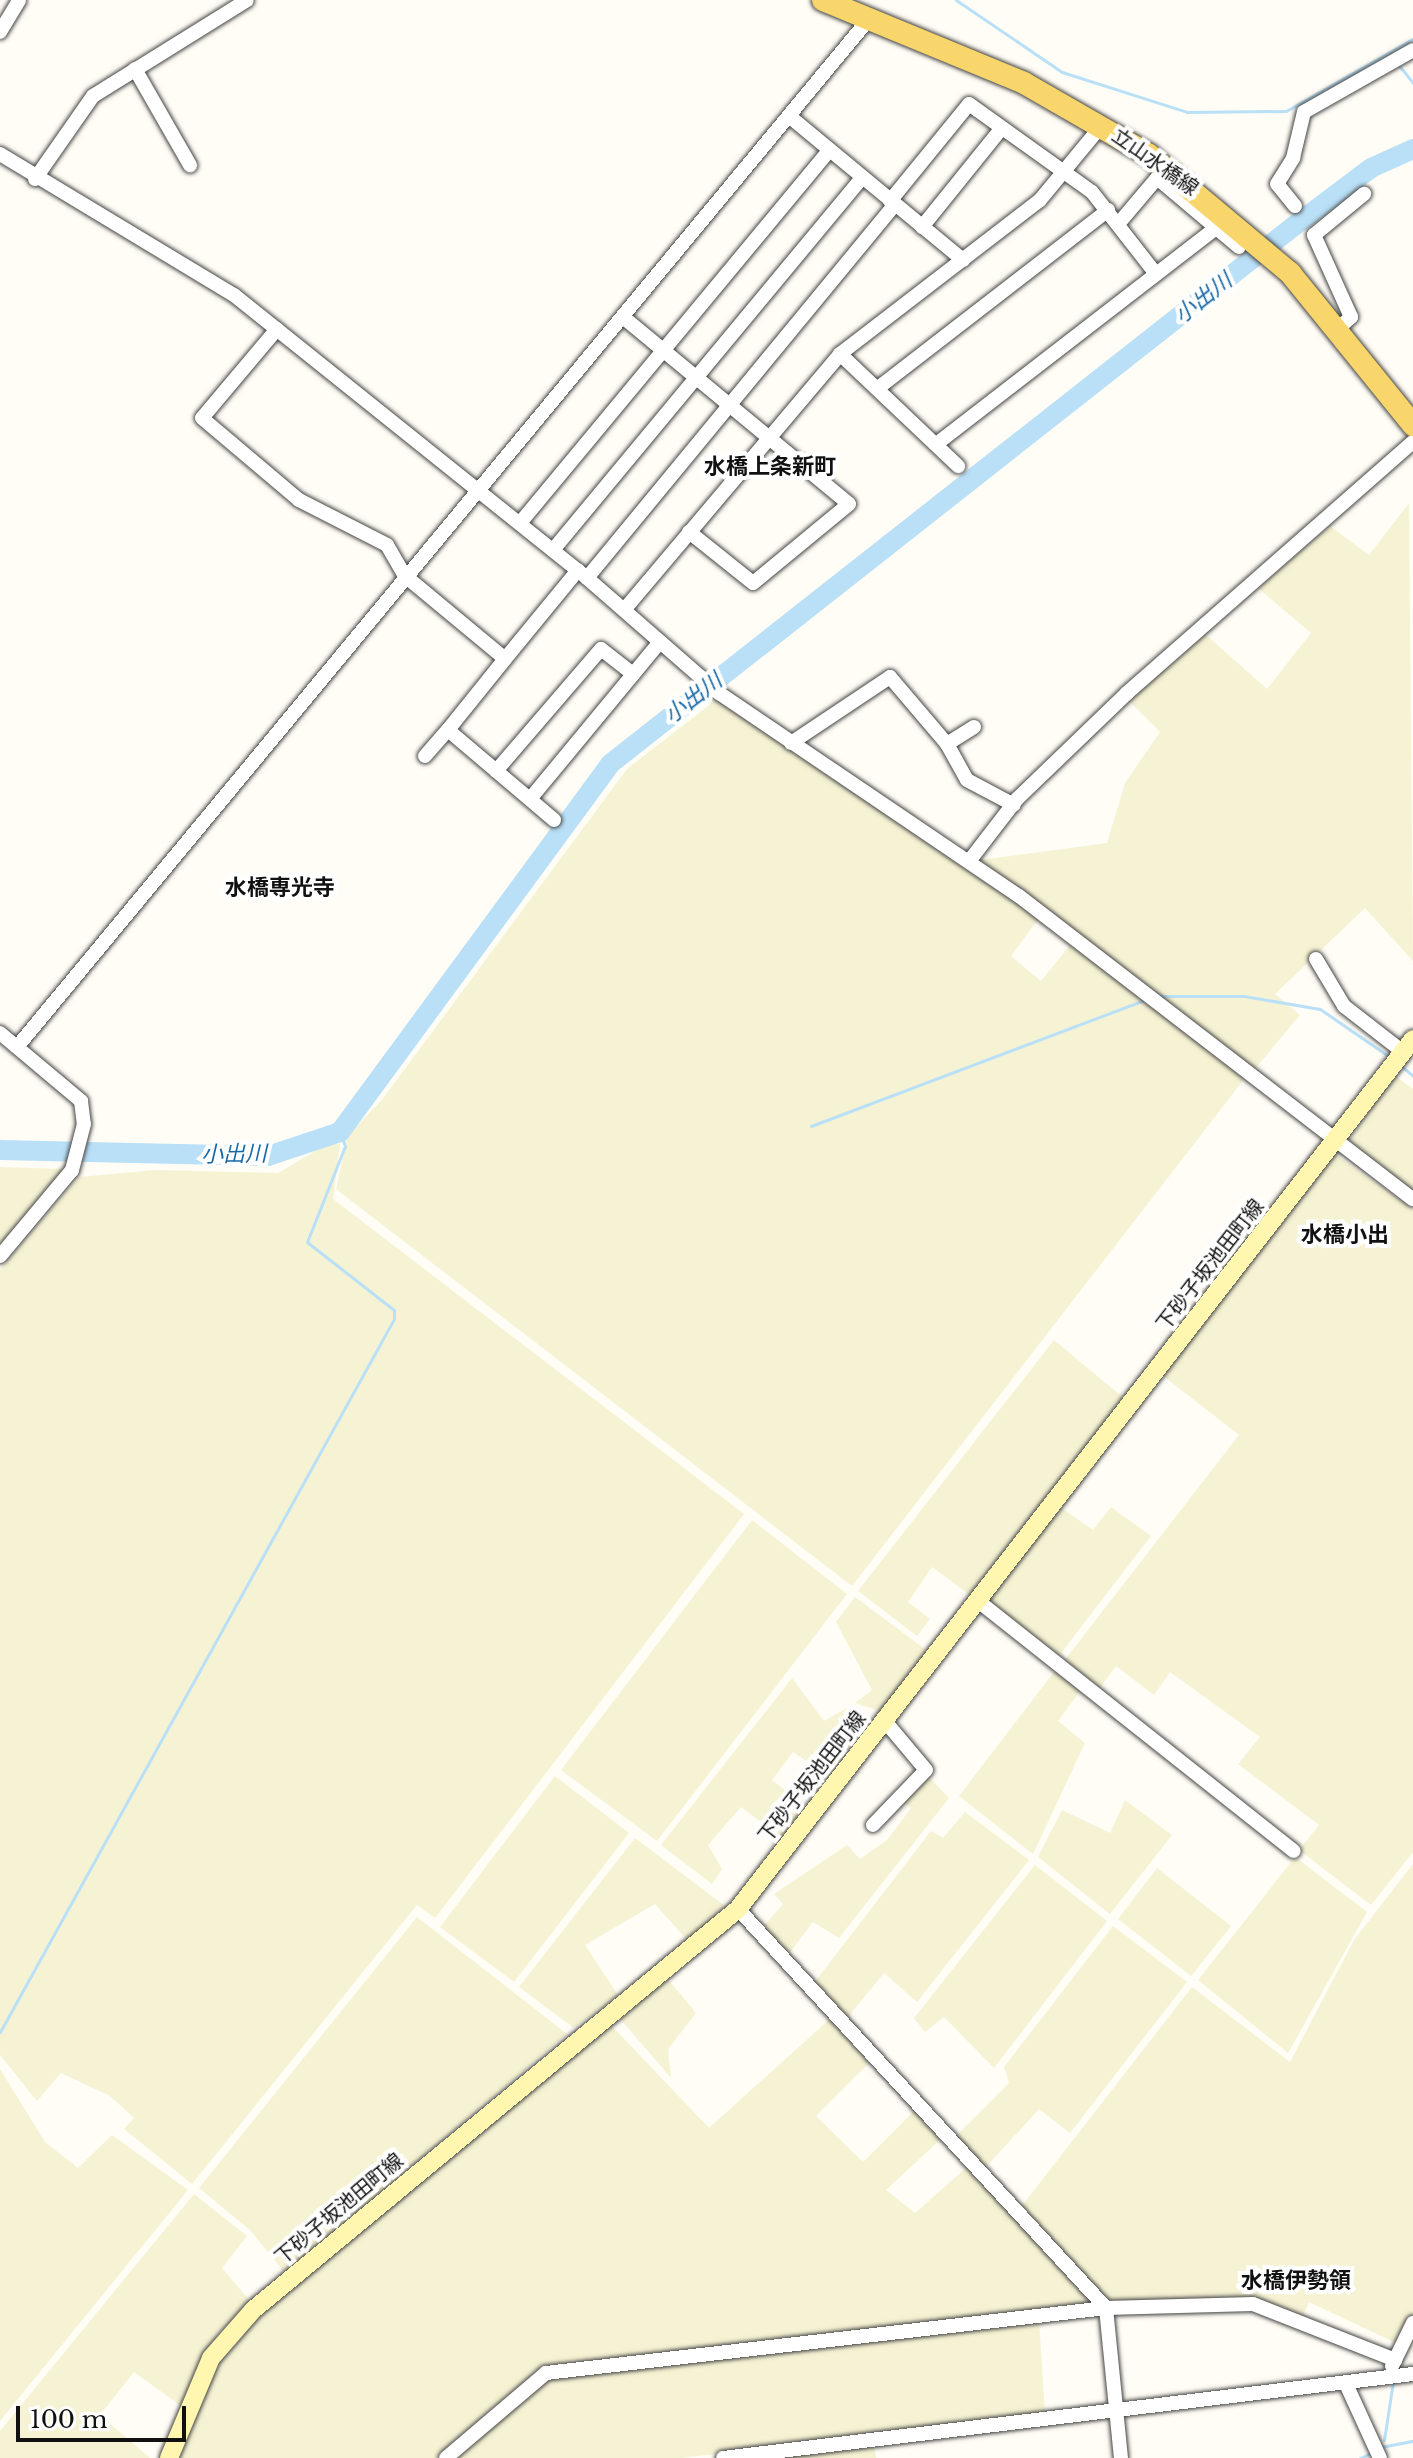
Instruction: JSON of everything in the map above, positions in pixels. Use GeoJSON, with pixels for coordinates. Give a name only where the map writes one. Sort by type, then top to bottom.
{"type":"FeatureCollection","features":[{"type":"Feature","properties":{"kind":"main road","name":"立山水橋線"},"geometry":{"type":"LineString","coordinates":[[823,0],[1102,125],[1247,243],[1272,257],[1338,329],[1413,425]]}},
{"type":"Feature","properties":{"kind":"main road","name":"下砂子坂池田町線"},"geometry":{"type":"LineString","coordinates":[[169,2458],[211,2358],[253,2310],[738,1909],[1408,1045]]}},
{"type":"Feature","properties":{"kind":"street"},"geometry":{"type":"LineString","coordinates":[[0,32],[19,0]]}},
{"type":"Feature","properties":{"kind":"street"},"geometry":{"type":"LineString","coordinates":[[35,179],[93,96],[247,0]]}},
{"type":"Feature","properties":{"kind":"street"},"geometry":{"type":"LineString","coordinates":[[17,1047],[404,575],[477,492],[869,19]]}},
{"type":"Feature","properties":{"kind":"street"},"geometry":{"type":"LineString","coordinates":[[1295,206],[1277,184],[1293,158],[1304,112],[1413,50]]}},
{"type":"Feature","properties":{"kind":"street"},"geometry":{"type":"LineString","coordinates":[[135,69],[190,165]]}},
{"type":"Feature","properties":{"kind":"street"},"geometry":{"type":"LineString","coordinates":[[425,756],[505,659],[731,403],[969,104],[1064,172],[1108,210],[1156,274]]}},
{"type":"Feature","properties":{"kind":"street"},"geometry":{"type":"LineString","coordinates":[[789,116],[963,260]]}},
{"type":"Feature","properties":{"kind":"street"},"geometry":{"type":"LineString","coordinates":[[624,610],[840,354],[963,260],[1064,172],[1102,125]]}},
{"type":"Feature","properties":{"kind":"street"},"geometry":{"type":"LineString","coordinates":[[922,227],[1001,129]]}},
{"type":"Feature","properties":{"kind":"street"},"geometry":{"type":"LineString","coordinates":[[520,523],[830,150]]}},
{"type":"Feature","properties":{"kind":"street"},"geometry":{"type":"LineString","coordinates":[[0,154],[35,179],[208,278],[277,329],[583,574],[719,693],[970,860],[1413,1199]]}},
{"type":"Feature","properties":{"kind":"street"},"geometry":{"type":"LineString","coordinates":[[553,550],[862,178]]}},
{"type":"Feature","properties":{"kind":"street"},"geometry":{"type":"LineString","coordinates":[[1119,223],[1157,178],[1217,227],[1247,243]]}},
{"type":"Feature","properties":{"kind":"street"},"geometry":{"type":"LineString","coordinates":[[1338,329],[1351,317],[1314,235],[1364,194]]}},
{"type":"Feature","properties":{"kind":"street"},"geometry":{"type":"LineString","coordinates":[[878,388],[1108,210]]}},
{"type":"Feature","properties":{"kind":"street"},"geometry":{"type":"LineString","coordinates":[[939,442],[1217,227]]}},
{"type":"Feature","properties":{"kind":"street"},"geometry":{"type":"LineString","coordinates":[[623,317],[770,435],[849,504],[753,583],[689,532]]}},
{"type":"Feature","properties":{"kind":"street"},"geometry":{"type":"LineString","coordinates":[[277,329],[202,418],[299,500],[387,545],[404,575],[505,659]]}},
{"type":"Feature","properties":{"kind":"street"},"geometry":{"type":"LineString","coordinates":[[840,354],[939,442],[958,466]]}},
{"type":"Feature","properties":{"kind":"street"},"geometry":{"type":"LineString","coordinates":[[970,860],[1014,805],[1127,693],[1413,442]]}},
{"type":"Feature","properties":{"kind":"street"},"geometry":{"type":"LineString","coordinates":[[530,799],[660,642]]}},
{"type":"Feature","properties":{"kind":"street"},"geometry":{"type":"LineString","coordinates":[[496,771],[601,649],[633,674]]}},
{"type":"Feature","properties":{"kind":"street"},"geometry":{"type":"LineString","coordinates":[[791,743],[890,677],[947,744],[967,780],[1014,805]]}},
{"type":"Feature","properties":{"kind":"street"},"geometry":{"type":"LineString","coordinates":[[947,744],[974,727]]}},
{"type":"Feature","properties":{"kind":"street"},"geometry":{"type":"LineString","coordinates":[[448,730],[554,820]]}},
{"type":"Feature","properties":{"kind":"street"},"geometry":{"type":"LineString","coordinates":[[1316,959],[1344,1006],[1408,1045]]}},
{"type":"Feature","properties":{"kind":"street"},"geometry":{"type":"LineString","coordinates":[[0,1033],[81,1101],[84,1124],[72,1170],[0,1256]]}},
{"type":"Feature","properties":{"kind":"street"},"geometry":{"type":"LineString","coordinates":[[977,1600],[1294,1851]]}},
{"type":"Feature","properties":{"kind":"street"},"geometry":{"type":"LineString","coordinates":[[873,1825],[926,1770],[884,1720]]}},
{"type":"Feature","properties":{"kind":"street"},"geometry":{"type":"LineString","coordinates":[[738,1909],[1106,2308],[1121,2458]]}},
{"type":"Feature","properties":{"kind":"street"},"geometry":{"type":"LineString","coordinates":[[446,2458],[546,2373],[1106,2308],[1253,2304],[1395,2360]]}},
{"type":"Feature","properties":{"kind":"street"},"geometry":{"type":"LineString","coordinates":[[1384,2380],[1413,2323]]}},
{"type":"Feature","properties":{"kind":"street"},"geometry":{"type":"LineString","coordinates":[[723,2458],[1347,2386],[1413,2374]]}},
{"type":"Feature","properties":{"kind":"street"},"geometry":{"type":"LineString","coordinates":[[1347,2386],[1380,2458]]}},
{"type":"Feature","properties":{"kind":"shaded area"},"geometry":{"type":"Polygon","coordinates":[[[1409,503],[1413,961],[1365,908],[1275,994],[1300,1015],[1254,1070],[980,860],[1107,843],[1125,783],[1160,732],[1129,701],[1204,633],[1267,689],[1311,633],[1258,588],[1330,526],[1369,555],[1409,503]]]}},
{"type":"Feature","properties":{"kind":"shaded area"},"geometry":{"type":"Polygon","coordinates":[[[717,699],[1039,918],[1011,956],[1041,981],[1071,944],[1245,1078],[852,1586],[336,1189],[348,1135],[381,1101],[627,769],[717,699]]]}},
{"type":"Feature","properties":{"kind":"shaded area"},"geometry":{"type":"Polygon","coordinates":[[[1394,1075],[1413,1089],[1413,1193],[1348,1143],[1394,1075]]]}},
{"type":"Feature","properties":{"kind":"shaded area"},"geometry":{"type":"Polygon","coordinates":[[[327,1144],[340,1144],[333,1199],[744,1514],[435,1918],[417,1905],[192,2184],[124,2129],[134,2118],[110,2096],[61,2073],[37,2101],[0,2055],[0,1269],[79,1177],[157,1170],[278,1173],[327,1144]]]}},
{"type":"Feature","properties":{"kind":"shaded area"},"geometry":{"type":"Polygon","coordinates":[[[1332,1152],[1413,1209],[1413,1852],[1371,1905],[1299,1850],[1319,1825],[1238,1764],[1260,1737],[1170,1672],[1154,1695],[1116,1666],[1099,1689],[1064,1661],[1239,1435],[1162,1375],[1332,1152]]]}},
{"type":"Feature","properties":{"kind":"shaded area"},"geometry":{"type":"Polygon","coordinates":[[[0,1167],[63,1169],[0,1246],[0,1167]]]}},
{"type":"Feature","properties":{"kind":"shaded area"},"geometry":{"type":"Polygon","coordinates":[[[1054,1340],[1125,1399],[971,1596],[932,1567],[908,1602],[930,1619],[917,1636],[858,1591],[1054,1340]]]}},
{"type":"Feature","properties":{"kind":"shaded area"},"geometry":{"type":"Polygon","coordinates":[[[1060,1507],[1093,1530],[1111,1507],[1151,1536],[1058,1657],[984,1600],[1060,1507]]]}},
{"type":"Feature","properties":{"kind":"shaded area"},"geometry":{"type":"Polygon","coordinates":[[[752,1520],[847,1594],[657,1841],[561,1770],[752,1520]]]}},
{"type":"Feature","properties":{"kind":"shaded area"},"geometry":{"type":"Polygon","coordinates":[[[855,1597],[929,1652],[880,1711],[855,1703],[872,1690],[836,1622],[855,1597]]]}},
{"type":"Feature","properties":{"kind":"shaded area"},"geometry":{"type":"Polygon","coordinates":[[[1057,1668],[1081,1690],[1058,1721],[1085,1743],[1033,1854],[959,1796],[1057,1668]]]}},
{"type":"Feature","properties":{"kind":"shaded area"},"geometry":{"type":"Polygon","coordinates":[[[792,1678],[824,1721],[847,1708],[869,1723],[839,1762],[828,1752],[814,1766],[793,1752],[772,1780],[806,1806],[781,1837],[741,1807],[708,1845],[722,1869],[712,1884],[661,1845],[792,1678]]]}},
{"type":"Feature","properties":{"kind":"shaded area"},"geometry":{"type":"Polygon","coordinates":[[[927,1775],[949,1798],[839,1938],[813,1922],[788,1955],[762,1928],[783,1904],[774,1894],[847,1845],[860,1859],[887,1840],[911,1808],[902,1800],[927,1775]]]}},
{"type":"Feature","properties":{"kind":"shaded area"},"geometry":{"type":"Polygon","coordinates":[[[555,1776],[629,1833],[514,1982],[440,1927],[555,1776]]]}},
{"type":"Feature","properties":{"kind":"shaded area"},"geometry":{"type":"Polygon","coordinates":[[[1125,1800],[1172,1835],[1110,1914],[1038,1857],[1062,1810],[1110,1833],[1125,1800]]]}},
{"type":"Feature","properties":{"kind":"shaded area"},"geometry":{"type":"Polygon","coordinates":[[[965,1812],[1029,1860],[917,2002],[884,1973],[847,2018],[814,1983],[931,1831],[943,1838],[965,1812]]]}},
{"type":"Feature","properties":{"kind":"shaded area"},"geometry":{"type":"Polygon","coordinates":[[[635,1838],[725,1906],[688,1941],[655,1904],[585,1945],[618,1995],[574,2028],[519,1987],[635,1838]]]}},
{"type":"Feature","properties":{"kind":"shaded area"},"geometry":{"type":"Polygon","coordinates":[[[1295,1857],[1367,1912],[1288,2053],[1198,1980],[1295,1857]]]}},
{"type":"Feature","properties":{"kind":"shaded area"},"geometry":{"type":"Polygon","coordinates":[[[1413,1864],[1413,2314],[1398,2344],[1309,2302],[1303,2316],[1254,2298],[1108,2304],[1021,2207],[1192,1987],[1290,2062],[1354,1940],[1413,1864]]]}},
{"type":"Feature","properties":{"kind":"shaded area"},"geometry":{"type":"Polygon","coordinates":[[[1035,1865],[1107,1921],[994,2068],[944,2017],[925,2032],[914,2018],[1035,1865]]]}},
{"type":"Feature","properties":{"kind":"shaded area"},"geometry":{"type":"Polygon","coordinates":[[[1157,1868],[1231,1926],[1191,1976],[1118,1919],[1157,1868]]]}},
{"type":"Feature","properties":{"kind":"shaded area"},"geometry":{"type":"Polygon","coordinates":[[[417,1917],[567,2034],[285,2273],[250,2230],[199,2188],[417,1917]]]}},
{"type":"Feature","properties":{"kind":"shaded area"},"geometry":{"type":"Polygon","coordinates":[[[1113,1926],[1187,1982],[1070,2133],[1039,2109],[985,2168],[956,2136],[1009,2083],[1004,2067],[1113,1926]]]}},
{"type":"Feature","properties":{"kind":"shaded area"},"geometry":{"type":"Polygon","coordinates":[[[667,1978],[696,2013],[668,2049],[671,2078],[617,2015],[667,1978]]]}},
{"type":"Feature","properties":{"kind":"shaded area"},"geometry":{"type":"Polygon","coordinates":[[[832,2017],[870,2062],[816,2116],[863,2162],[915,2110],[942,2138],[886,2190],[915,2213],[967,2167],[1093,2303],[542,2370],[436,2458],[175,2458],[215,2366],[259,2313],[609,2023],[709,2128],[832,2017]]]}},
{"type":"Feature","properties":{"kind":"shaded area"},"geometry":{"type":"Polygon","coordinates":[[[0,2069],[45,2142],[78,2168],[112,2135],[188,2190],[0,2421],[0,2069]]]}},
{"type":"Feature","properties":{"kind":"shaded area"},"geometry":{"type":"Polygon","coordinates":[[[194,2194],[247,2236],[222,2268],[251,2302],[219,2332],[181,2406],[134,2372],[100,2415],[150,2458],[0,2458],[0,2431],[194,2194]]]}},
{"type":"Feature","properties":{"kind":"shaded area"},"geometry":{"type":"Polygon","coordinates":[[[1039,2320],[1045,2415],[681,2458],[454,2458],[547,2378],[1039,2320]]]}},
{"type":"Feature","properties":{"kind":"shaded area"},"geometry":{"type":"Polygon","coordinates":[[[874,2447],[876,2458],[778,2458],[874,2447]]]}},
{"type":"Feature","properties":{"kind":"waterway"},"geometry":{"type":"LineString","coordinates":[[956,0],[1062,72],[1187,112],[1286,111],[1413,39]]}},
{"type":"Feature","properties":{"kind":"waterway"},"geometry":{"type":"LineString","coordinates":[[1397,63],[1413,83]]}},
{"type":"Feature","properties":{"kind":"waterway","name":"小出川"},"geometry":{"type":"LineString","coordinates":[[0,1150],[268,1156],[340,1132],[610,764],[1294,226],[1371,168],[1413,149]]}},
{"type":"Feature","properties":{"kind":"waterway"},"geometry":{"type":"LineString","coordinates":[[1159,996],[1244,996],[1320,1009],[1391,1058]]}},
{"type":"Feature","properties":{"kind":"waterway"},"geometry":{"type":"LineString","coordinates":[[811,1126],[1144,1000]]}},
{"type":"Feature","properties":{"kind":"waterway"},"geometry":{"type":"LineString","coordinates":[[1400,1065],[1413,1076]]}},
{"type":"Feature","properties":{"kind":"waterway"},"geometry":{"type":"LineString","coordinates":[[0,2032],[394,1319],[394,1310],[307,1242],[345,1146],[340,1132]]}},
{"type":"Feature","properties":{"kind":"waterway"},"geometry":{"type":"LineString","coordinates":[[1384,2440],[1393,2381]]}},
{"type":"Feature","properties":{"kind":"waterway"},"geometry":{"type":"LineString","coordinates":[[1381,2447],[1413,2441]]}},
{"type":"Feature","properties":{"kind":"waterway"},"geometry":{"type":"LineString","coordinates":[[1360,2458],[1371,2453]]}},
{"type":"Feature","properties":{"kind":"district","name":"水橋上条新町"},"geometry":{"type":"Point","coordinates":[770,467]}},
{"type":"Feature","properties":{"kind":"district","name":"水橋専光寺"},"geometry":{"type":"Point","coordinates":[280,888]}},
{"type":"Feature","properties":{"kind":"district","name":"水橋小出"},"geometry":{"type":"Point","coordinates":[1345,1235]}},
{"type":"Feature","properties":{"kind":"district","name":"水橋伊勢領"},"geometry":{"type":"Point","coordinates":[1296,2281]}}]}
